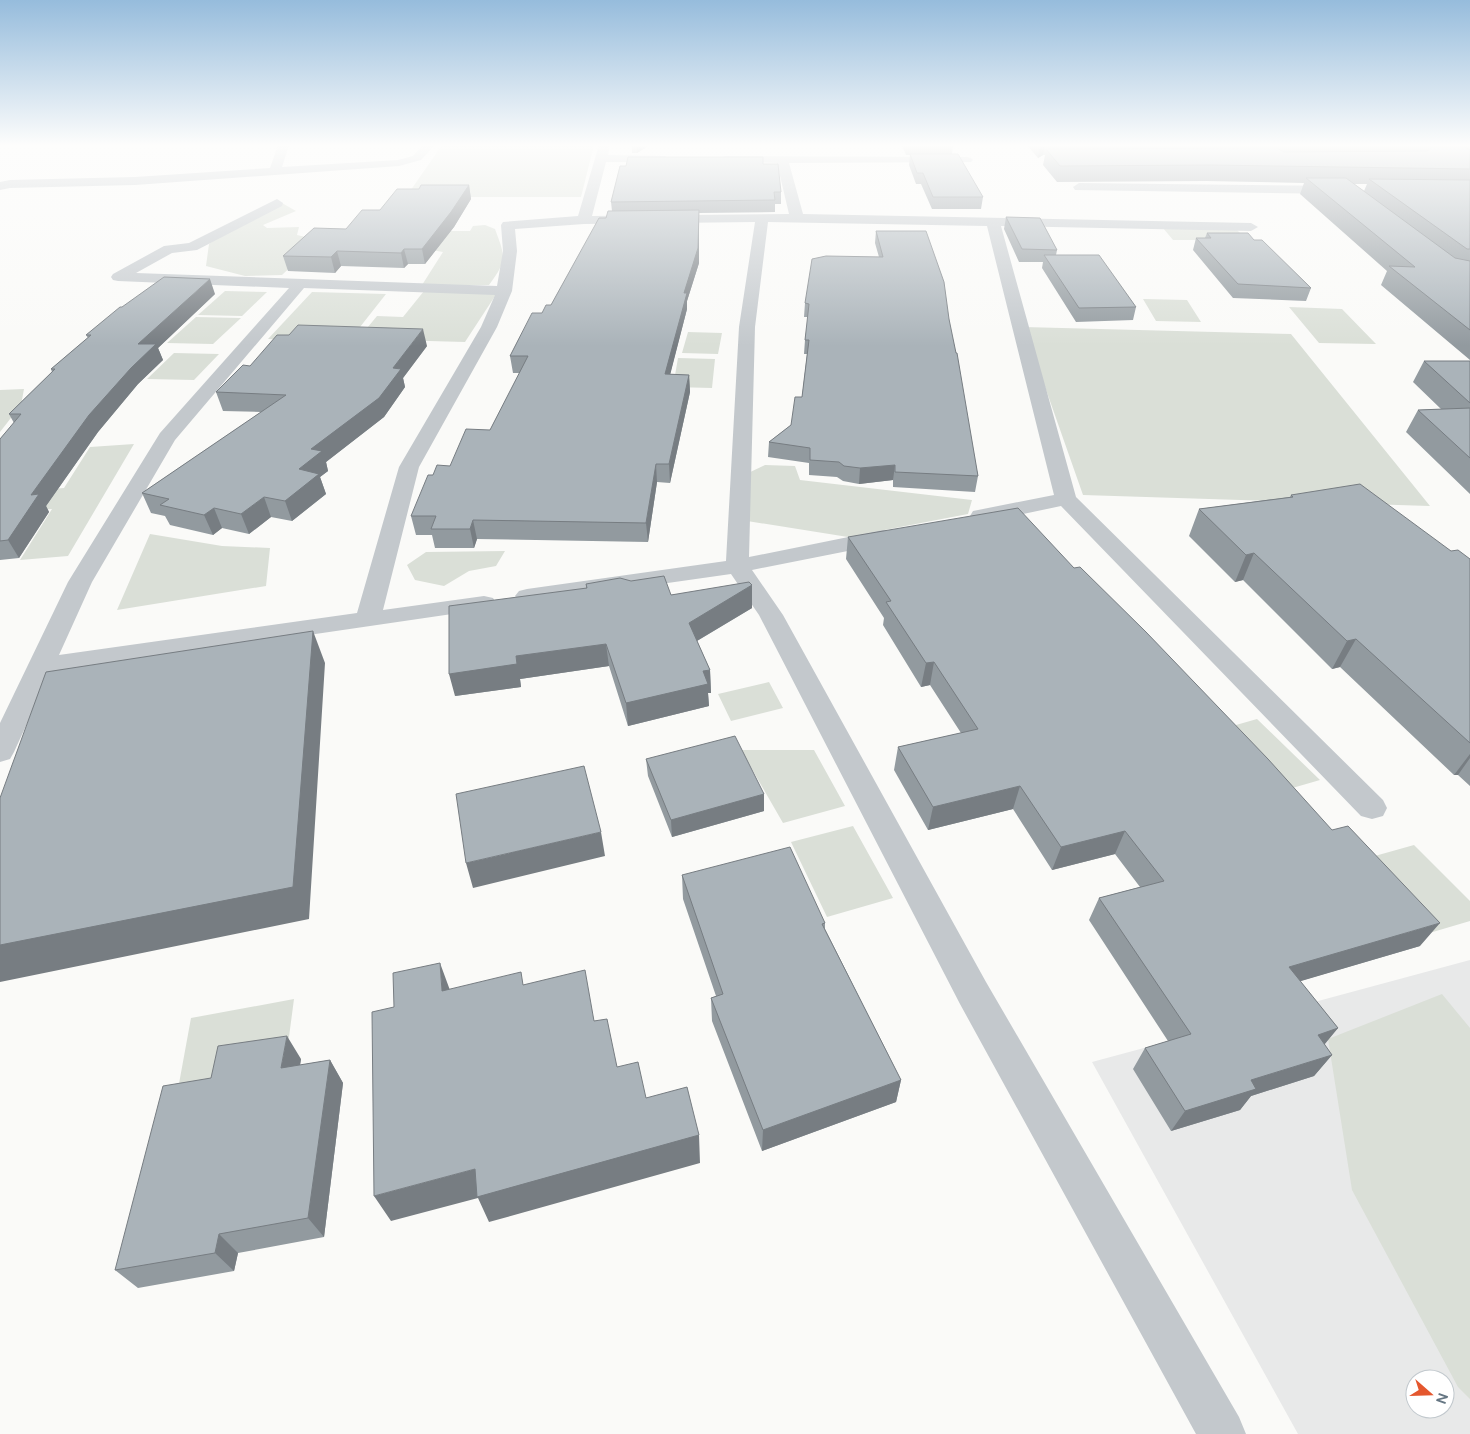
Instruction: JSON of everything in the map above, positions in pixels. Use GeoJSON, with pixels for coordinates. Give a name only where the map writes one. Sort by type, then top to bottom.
{"type":"FeatureCollection","features":[{"type":"Feature","properties":{"kind":"street"},"geometry":{"type":"LineString","coordinates":[[260,212],[192,247],[169,249],[118,277],[504,291]]}},
{"type":"Feature","properties":{"kind":"street"},"geometry":{"type":"LineString","coordinates":[[584,220],[586,212]]}},
{"type":"Feature","properties":{"kind":"street"},"geometry":{"type":"LineString","coordinates":[[795,212],[797,218]]}},
{"type":"Feature","properties":{"kind":"street"},"geometry":{"type":"LineString","coordinates":[[368,619],[409,467],[489,328],[504,291],[510,251],[508,225],[584,220],[797,218],[1251,226]]}},
{"type":"Feature","properties":{"kind":"street"},"geometry":{"type":"LineString","coordinates":[[762,219],[747,327],[737,566],[772,615],[973,993],[1222,1434]]}},
{"type":"Feature","properties":{"kind":"street"},"geometry":{"type":"LineString","coordinates":[[993,222],[1066,499],[1372,808]]}},
{"type":"Feature","properties":{"kind":"street"},"geometry":{"type":"LineString","coordinates":[[0,752],[80,582],[167,437],[300,284]]}},
{"type":"Feature","properties":{"kind":"street"},"geometry":{"type":"LineString","coordinates":[[959,521],[1066,499]]}},
{"type":"Feature","properties":{"kind":"street"},"geometry":{"type":"LineString","coordinates":[[40,666],[737,566],[911,531]]}},
{"type":"Feature","properties":{"kind":"shaded area"},"geometry":{"type":"Polygon","coordinates":[[[264,212],[294,212],[263,225],[267,228],[299,227],[297,235],[319,240],[282,275],[245,276],[206,266],[209,244],[231,228],[264,212]]]}},
{"type":"Feature","properties":{"kind":"shaded area"},"geometry":{"type":"Polygon","coordinates":[[[485,225],[495,229],[503,252],[502,263],[489,285],[422,285],[443,252],[420,248],[447,231],[470,231],[473,226],[485,225]]]}},
{"type":"Feature","properties":{"kind":"shaded area"},"geometry":{"type":"Polygon","coordinates":[[[1163,228],[1235,228],[1247,240],[1173,240],[1163,228]]]}},
{"type":"Feature","properties":{"kind":"shaded area"},"geometry":{"type":"Polygon","coordinates":[[[225,291],[267,292],[242,316],[198,315],[225,291]]]}},
{"type":"Feature","properties":{"kind":"shaded area"},"geometry":{"type":"Polygon","coordinates":[[[424,291],[497,293],[465,342],[358,339],[377,316],[403,317],[424,291]]]}},
{"type":"Feature","properties":{"kind":"shaded area"},"geometry":{"type":"Polygon","coordinates":[[[312,292],[386,294],[349,341],[268,339],[312,292]]]}},
{"type":"Feature","properties":{"kind":"shaded area"},"geometry":{"type":"Polygon","coordinates":[[[1143,299],[1187,300],[1201,322],[1156,321],[1143,299]]]}},
{"type":"Feature","properties":{"kind":"shaded area"},"geometry":{"type":"Polygon","coordinates":[[[1289,307],[1342,309],[1376,344],[1319,343],[1289,307]]]}},
{"type":"Feature","properties":{"kind":"shaded area"},"geometry":{"type":"Polygon","coordinates":[[[196,317],[241,318],[213,344],[167,343],[196,317]]]}},
{"type":"Feature","properties":{"kind":"shaded area"},"geometry":{"type":"Polygon","coordinates":[[[1024,327],[1291,334],[1430,506],[1083,495],[1024,327]]]}},
{"type":"Feature","properties":{"kind":"shaded area"},"geometry":{"type":"Polygon","coordinates":[[[688,332],[722,333],[718,354],[682,353],[688,332]]]}},
{"type":"Feature","properties":{"kind":"shaded area"},"geometry":{"type":"Polygon","coordinates":[[[174,353],[219,354],[194,380],[147,379],[174,353]]]}},
{"type":"Feature","properties":{"kind":"shaded area"},"geometry":{"type":"Polygon","coordinates":[[[678,358],[715,359],[712,388],[673,387],[678,358]]]}},
{"type":"Feature","properties":{"kind":"shaded area"},"geometry":{"type":"Polygon","coordinates":[[[24,389],[21,405],[0,432],[0,390],[24,389]]]}},
{"type":"Feature","properties":{"kind":"shaded area"},"geometry":{"type":"Polygon","coordinates":[[[134,444],[68,556],[20,560],[52,509],[0,512],[0,493],[64,488],[90,447],[134,444]]]}},
{"type":"Feature","properties":{"kind":"shaded area"},"geometry":{"type":"Polygon","coordinates":[[[765,465],[795,466],[800,480],[972,500],[968,514],[848,537],[741,520],[744,475],[765,465]]]}},
{"type":"Feature","properties":{"kind":"shaded area"},"geometry":{"type":"Polygon","coordinates":[[[150,534],[222,546],[270,548],[266,586],[117,610],[150,534]]]}},
{"type":"Feature","properties":{"kind":"shaded area"},"geometry":{"type":"Polygon","coordinates":[[[505,551],[496,566],[469,571],[444,586],[415,580],[407,565],[426,552],[505,551]]]}},
{"type":"Feature","properties":{"kind":"shaded area"},"geometry":{"type":"Polygon","coordinates":[[[769,682],[783,708],[731,721],[718,694],[769,682]]]}},
{"type":"Feature","properties":{"kind":"shaded area"},"geometry":{"type":"Polygon","coordinates":[[[1257,719],[1320,780],[1282,791],[1222,729],[1257,719]]]}},
{"type":"Feature","properties":{"kind":"shaded area"},"geometry":{"type":"Polygon","coordinates":[[[741,750],[814,750],[845,806],[783,823],[741,750]]]}},
{"type":"Feature","properties":{"kind":"shaded area"},"geometry":{"type":"Polygon","coordinates":[[[853,826],[893,898],[827,917],[791,842],[853,826]]]}},
{"type":"Feature","properties":{"kind":"shaded area"},"geometry":{"type":"Polygon","coordinates":[[[1414,845],[1470,901],[1470,921],[1426,934],[1357,861],[1414,845]]]}},
{"type":"Feature","properties":{"kind":"shaded area"},"geometry":{"type":"Polygon","coordinates":[[[1470,960],[1470,1434],[1298,1434],[1092,1062],[1470,960]]]}},
{"type":"Feature","properties":{"kind":"shaded area"},"geometry":{"type":"Polygon","coordinates":[[[1442,994],[1470,1028],[1470,1399],[1458,1387],[1455,1381],[1455,1369],[1448,1369],[1352,1190],[1328,1039],[1442,994]]]}},
{"type":"Feature","properties":{"kind":"shaded area"},"geometry":{"type":"Polygon","coordinates":[[[294,999],[287,1052],[223,1091],[176,1100],[191,1018],[294,999]]]}},
{"type":"Feature","properties":{"kind":"building"},"geometry":{"type":"Polygon","coordinates":[[[360,212],[451,212],[422,249],[404,249],[401,253],[337,251],[331,257],[283,256],[314,228],[346,229],[360,212]]]}},
{"type":"Feature","properties":{"kind":"building"},"geometry":{"type":"Polygon","coordinates":[[[608,212],[699,212],[698,248],[684,293],[687,293],[665,374],[689,375],[669,464],[656,464],[646,523],[473,520],[470,529],[431,529],[436,516],[411,516],[428,475],[433,475],[437,465],[450,466],[466,429],[490,430],[528,356],[510,356],[532,313],[542,313],[546,305],[551,305],[599,218],[606,218],[608,212]]]}},
{"type":"Feature","properties":{"kind":"building"},"geometry":{"type":"Polygon","coordinates":[[[1348,212],[1392,212],[1455,258],[1470,261],[1470,330],[1389,266],[1415,267],[1348,212]]]}},
{"type":"Feature","properties":{"kind":"building"},"geometry":{"type":"Polygon","coordinates":[[[1415,212],[1470,212],[1470,249],[1467,249],[1415,212]]]}},
{"type":"Feature","properties":{"kind":"building"},"geometry":{"type":"Polygon","coordinates":[[[1006,217],[1040,218],[1057,250],[1022,249],[1006,217]]]}},
{"type":"Feature","properties":{"kind":"building"},"geometry":{"type":"Polygon","coordinates":[[[876,231],[926,231],[944,282],[978,476],[895,472],[895,465],[860,468],[844,466],[839,462],[810,460],[810,448],[769,442],[791,425],[795,397],[802,397],[809,340],[805,340],[809,304],[805,303],[812,259],[826,256],[883,257],[876,231]]]}},
{"type":"Feature","properties":{"kind":"building"},"geometry":{"type":"Polygon","coordinates":[[[1207,233],[1248,233],[1254,240],[1262,240],[1311,288],[1238,284],[1196,238],[1211,238],[1207,233]]]}},
{"type":"Feature","properties":{"kind":"building"},"geometry":{"type":"Polygon","coordinates":[[[1044,255],[1099,255],[1136,307],[1079,308],[1044,255]]]}},
{"type":"Feature","properties":{"kind":"building"},"geometry":{"type":"Polygon","coordinates":[[[164,277],[210,279],[138,344],[156,344],[131,368],[89,415],[31,495],[39,494],[8,540],[0,541],[0,439],[21,414],[9,414],[55,369],[51,369],[91,335],[86,335],[120,307],[164,277]]]}},
{"type":"Feature","properties":{"kind":"building"},"geometry":{"type":"Polygon","coordinates":[[[298,325],[423,329],[393,368],[401,369],[379,398],[311,449],[322,451],[299,469],[319,474],[285,501],[264,497],[241,514],[214,508],[204,515],[160,505],[169,499],[142,493],[286,395],[216,392],[243,365],[250,366],[277,335],[289,335],[298,325]]]}},
{"type":"Feature","properties":{"kind":"building"},"geometry":{"type":"Polygon","coordinates":[[[1424,361],[1470,361],[1470,403],[1424,361]]]}},
{"type":"Feature","properties":{"kind":"building"},"geometry":{"type":"Polygon","coordinates":[[[1470,408],[1470,458],[1418,410],[1470,408]]]}},
{"type":"Feature","properties":{"kind":"building"},"geometry":{"type":"Polygon","coordinates":[[[1360,484],[1451,551],[1458,550],[1470,559],[1470,743],[1356,639],[1347,641],[1254,553],[1246,555],[1199,509],[1293,497],[1291,495],[1360,484]]]}},
{"type":"Feature","properties":{"kind":"building"},"geometry":{"type":"Polygon","coordinates":[[[1018,508],[1074,568],[1080,567],[1146,632],[1268,759],[1332,830],[1348,826],[1440,923],[1289,967],[1338,1028],[1318,1035],[1332,1055],[1251,1080],[1256,1089],[1185,1111],[1145,1048],[1191,1034],[1099,898],[1164,881],[1125,831],[1061,847],[1020,786],[933,807],[898,747],[978,729],[934,662],[926,663],[886,602],[891,601],[848,537],[1018,508]]]}},
{"type":"Feature","properties":{"kind":"building"},"geometry":{"type":"Polygon","coordinates":[[[664,576],[671,595],[749,582],[752,585],[689,623],[710,670],[703,671],[708,684],[626,703],[606,644],[516,656],[517,664],[449,674],[449,606],[587,588],[586,584],[620,578],[631,581],[664,576]]]}},
{"type":"Feature","properties":{"kind":"building"},"geometry":{"type":"Polygon","coordinates":[[[313,631],[293,887],[0,945],[0,798],[46,672],[313,631]]]}},
{"type":"Feature","properties":{"kind":"building"},"geometry":{"type":"Polygon","coordinates":[[[735,736],[764,794],[671,820],[646,759],[735,736]]]}},
{"type":"Feature","properties":{"kind":"building"},"geometry":{"type":"Polygon","coordinates":[[[584,766],[601,832],[466,863],[456,794],[584,766]]]}},
{"type":"Feature","properties":{"kind":"building"},"geometry":{"type":"Polygon","coordinates":[[[790,847],[825,923],[822,924],[901,1080],[763,1130],[711,998],[723,994],[682,875],[790,847]]]}},
{"type":"Feature","properties":{"kind":"building"},"geometry":{"type":"Polygon","coordinates":[[[440,963],[442,991],[521,972],[523,985],[585,970],[594,1021],[607,1019],[617,1067],[638,1062],[646,1098],[687,1087],[699,1135],[477,1197],[475,1169],[374,1196],[372,1012],[394,1007],[393,973],[440,963]]]}},
{"type":"Feature","properties":{"kind":"building"},"geometry":{"type":"Polygon","coordinates":[[[287,1036],[281,1068],[330,1060],[308,1218],[219,1234],[215,1253],[115,1270],[163,1086],[211,1078],[218,1046],[287,1036]]]}}]}
